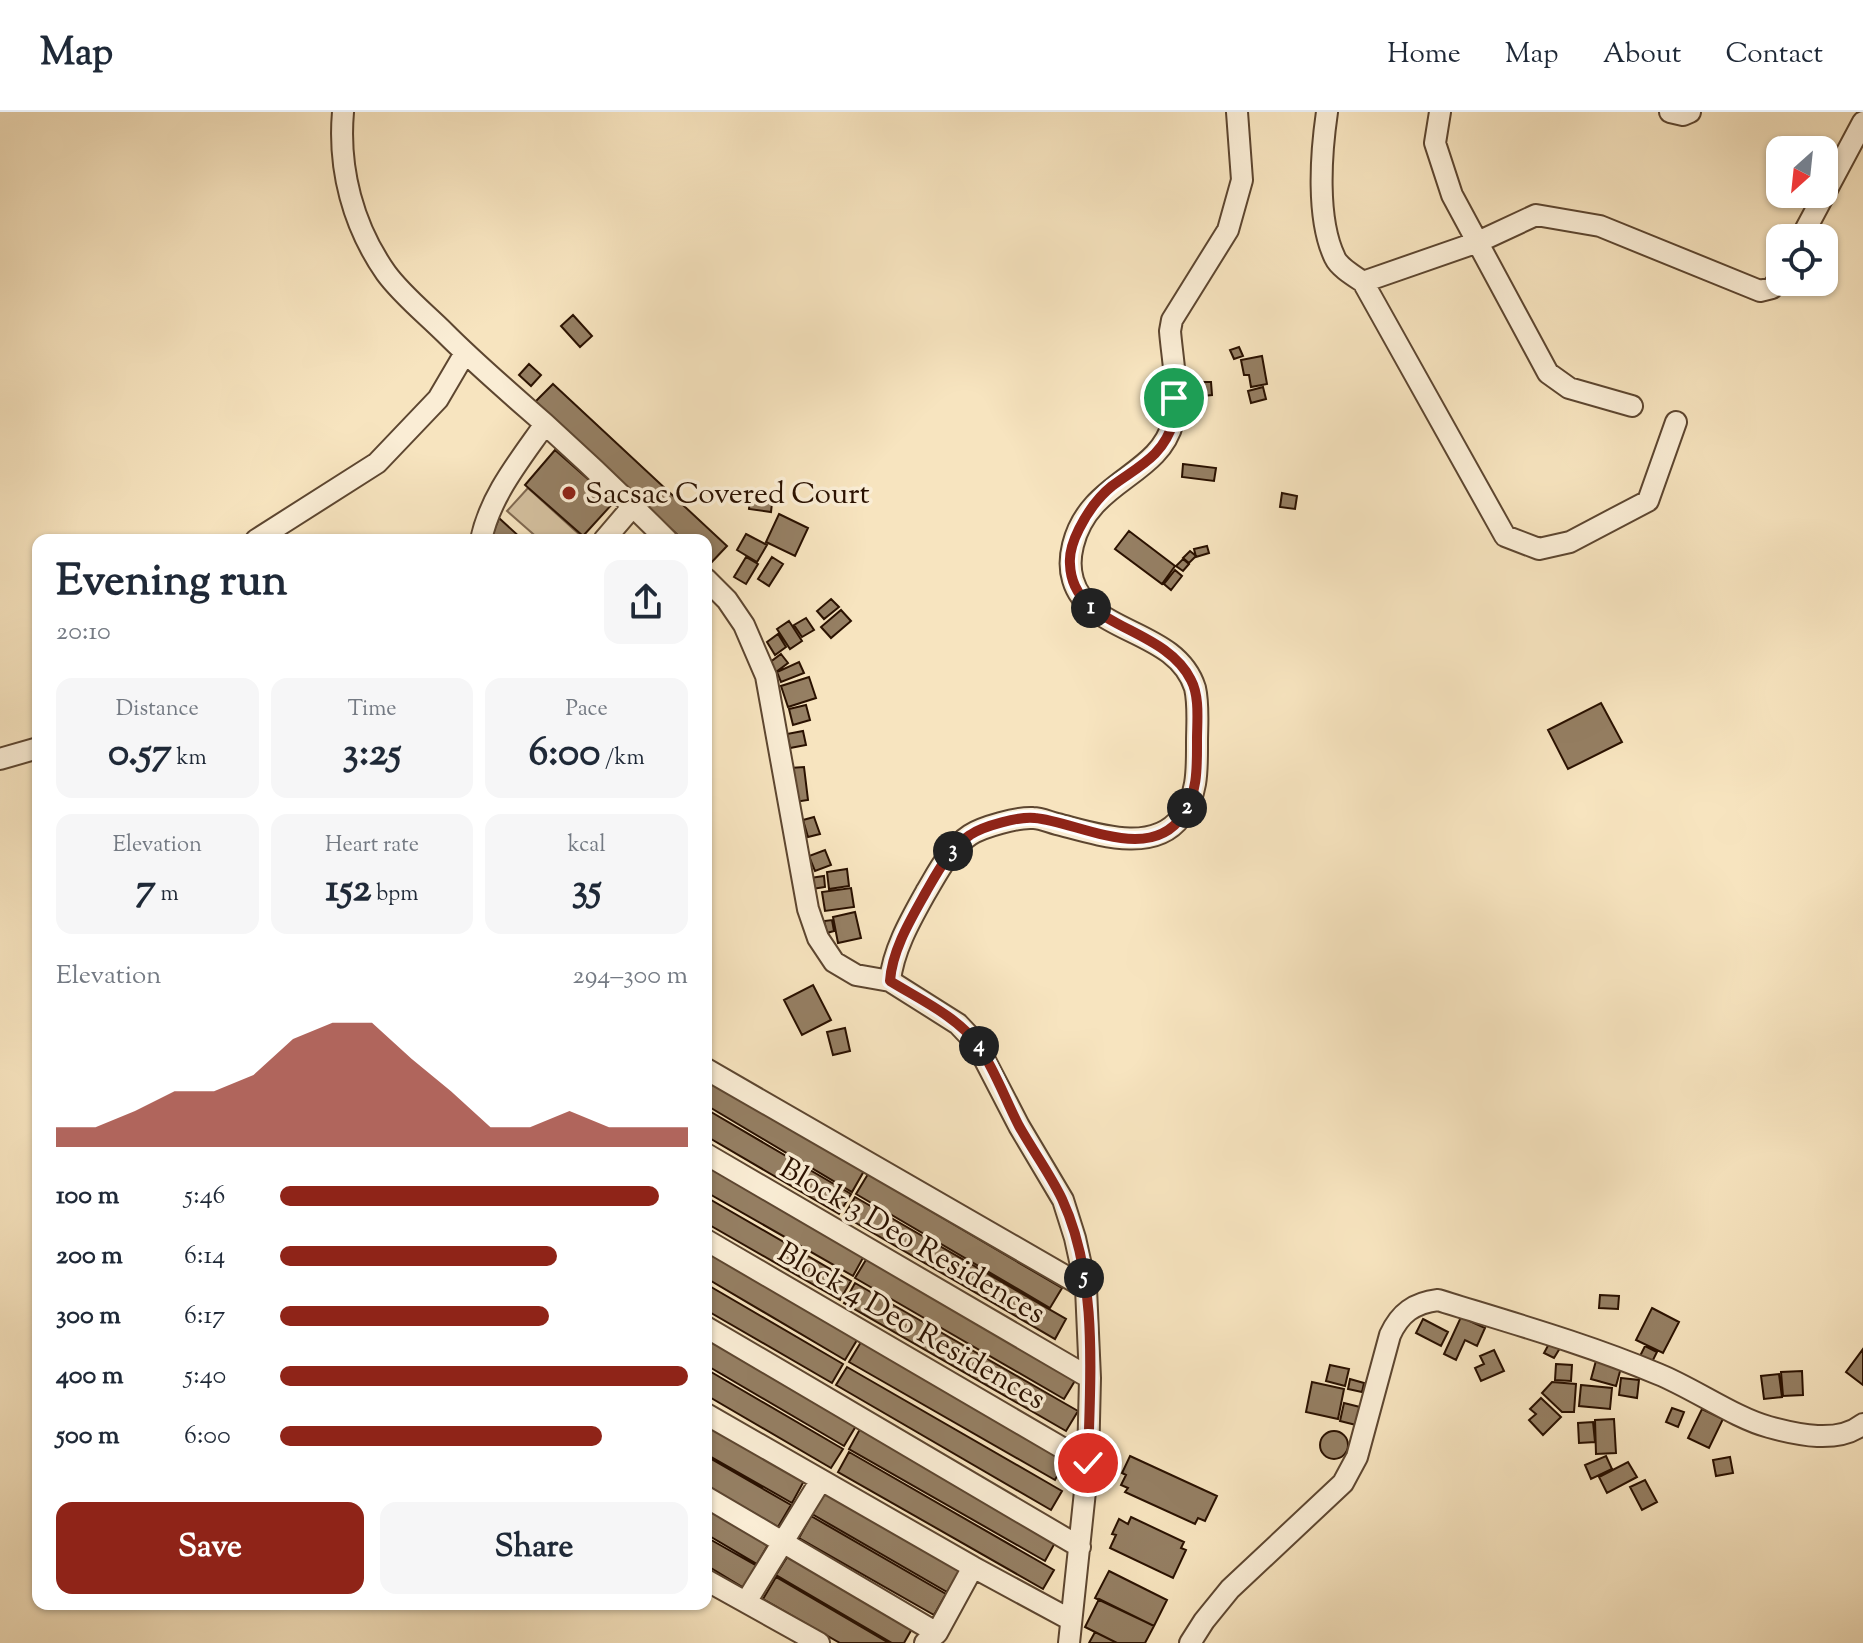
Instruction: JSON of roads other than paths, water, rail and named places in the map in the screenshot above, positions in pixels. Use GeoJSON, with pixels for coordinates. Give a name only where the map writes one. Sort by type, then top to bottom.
{"type":"FeatureCollection","features":[{"type":"Feature","properties":{"kind":"street"},"geometry":{"type":"LineString","coordinates":[[343,112],[341,136],[345,174],[365,237],[387,274],[465,353],[661,534]]}},
{"type":"Feature","properties":{"kind":"street"},"geometry":{"type":"LineString","coordinates":[[890,981],[891,966],[912,918],[944,860],[970,835],[991,826],[1033,817],[1093,833],[1147,838],[1172,827],[1192,799],[1197,767],[1197,710],[1196,692],[1191,679],[1160,644],[1094,610],[1078,594],[1069,561],[1075,537],[1087,514],[1113,485],[1144,466],[1165,441],[1174,421],[1172,320],[1228,230],[1242,180],[1237,112]]}},
{"type":"Feature","properties":{"kind":"street"},"geometry":{"type":"LineString","coordinates":[[1327,112],[1322,145],[1325,225],[1335,261],[1363,282],[1505,536],[1539,549],[1570,542],[1648,501],[1676,422]]}},
{"type":"Feature","properties":{"kind":"street"},"geometry":{"type":"LineString","coordinates":[[1440,112],[1435,143],[1452,195],[1548,373],[1569,388],[1632,406]]}},
{"type":"Feature","properties":{"kind":"street"},"geometry":{"type":"LineString","coordinates":[[1670,112],[1683,115],[1690,112]]}},
{"type":"Feature","properties":{"kind":"street"},"geometry":{"type":"LineString","coordinates":[[1808,224],[1863,122]]}},
{"type":"Feature","properties":{"kind":"street"},"geometry":{"type":"LineString","coordinates":[[1363,282],[1478,242],[1536,215],[1600,226],[1760,291],[1766,290]]}},
{"type":"Feature","properties":{"kind":"street"},"geometry":{"type":"LineString","coordinates":[[265,534],[377,463],[438,399],[465,353]]}},
{"type":"Feature","properties":{"kind":"street"},"geometry":{"type":"LineString","coordinates":[[482,534],[485,520],[502,487],[545,424]]}},
{"type":"Feature","properties":{"kind":"street"},"geometry":{"type":"LineString","coordinates":[[609,534],[633,506]]}},
{"type":"Feature","properties":{"kind":"street"},"geometry":{"type":"LineString","coordinates":[[712,585],[744,625],[766,676],[808,909],[818,938],[834,962],[856,975],[890,981],[958,1024],[976,1043],[1019,1126],[1063,1200],[1086,1288],[1090,1378],[1088,1463],[1069,1643]]}},
{"type":"Feature","properties":{"kind":"street"},"geometry":{"type":"LineString","coordinates":[[0,759],[32,750]]}},
{"type":"Feature","properties":{"kind":"street"},"geometry":{"type":"LineString","coordinates":[[712,1072],[1086,1288]]}},
{"type":"Feature","properties":{"kind":"street","name":"Block 3 Deo Residences"},"geometry":{"type":"LineString","coordinates":[[712,1158],[1090,1378]]}},
{"type":"Feature","properties":{"kind":"street","name":"Block 4 Deo Residences"},"geometry":{"type":"LineString","coordinates":[[712,1244],[1088,1463]]}},
{"type":"Feature","properties":{"kind":"street"},"geometry":{"type":"LineString","coordinates":[[1190,1643],[1230,1589],[1343,1483],[1357,1457],[1395,1323],[1420,1302],[1438,1300],[1550,1334],[1659,1374],[1766,1426],[1807,1435],[1841,1436],[1863,1424]]}},
{"type":"Feature","properties":{"kind":"street"},"geometry":{"type":"LineString","coordinates":[[712,1331],[1080,1547]]}},
{"type":"Feature","properties":{"kind":"street"},"geometry":{"type":"LineString","coordinates":[[712,1417],[1071,1620]]}},
{"type":"Feature","properties":{"kind":"street"},"geometry":{"type":"LineString","coordinates":[[746,1602],[821,1480]]}},
{"type":"Feature","properties":{"kind":"street"},"geometry":{"type":"LineString","coordinates":[[712,1501],[931,1638],[973,1567]]}},
{"type":"Feature","properties":{"kind":"street"},"geometry":{"type":"LineString","coordinates":[[712,1583],[819,1643]]}},
{"type":"Feature","properties":{"kind":"place","name":"Sacsac Covered Court"},"geometry":{"type":"Point","coordinates":[569,493]}}]}
